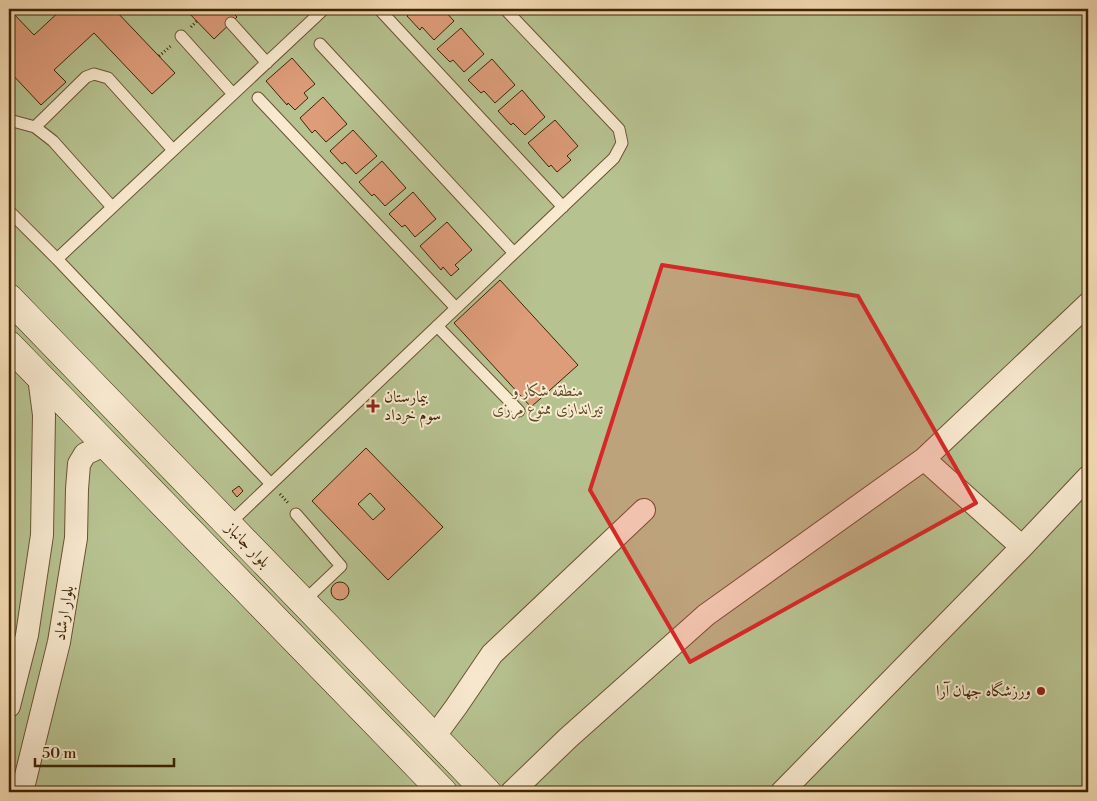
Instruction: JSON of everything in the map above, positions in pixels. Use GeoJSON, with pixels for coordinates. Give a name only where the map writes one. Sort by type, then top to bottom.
{"type":"FeatureCollection","features":[{"type":"Feature","properties":{"kind":"main road","name":"بلوار جانباز"},"geometry":{"type":"LineString","coordinates":[[9,298],[487,792]]}},
{"type":"Feature","properties":{"kind":"main road","name":"بلوار جانباز"},"geometry":{"type":"LineString","coordinates":[[9,345],[443,792]]}},
{"type":"Feature","properties":{"kind":"street"},"geometry":{"type":"LineString","coordinates":[[512,792],[568,738],[706,615],[924,459],[1088,304]]}},
{"type":"Feature","properties":{"kind":"street","name":"بلوار ارشاد"},"geometry":{"type":"LineString","coordinates":[[9,706],[27,635],[42,535],[44,415],[39,376]]}},
{"type":"Feature","properties":{"kind":"street","name":"بلوار ارشاد"},"geometry":{"type":"LineString","coordinates":[[22,792],[60,642],[76,538],[79,464],[85,454],[106,444]]}},
{"type":"Feature","properties":{"kind":"street"},"geometry":{"type":"LineString","coordinates":[[924,459],[1022,547]]}},
{"type":"Feature","properties":{"kind":"street"},"geometry":{"type":"LineString","coordinates":[[782,792],[1088,477]]}},
{"type":"Feature","properties":{"kind":"street"},"geometry":{"type":"LineString","coordinates":[[434,737],[492,654],[644,510]]}},
{"type":"Feature","properties":{"kind":"lane"},"geometry":{"type":"LineString","coordinates":[[56,259],[324,9]]}},
{"type":"Feature","properties":{"kind":"lane"},"geometry":{"type":"LineString","coordinates":[[379,9],[563,207]]}},
{"type":"Feature","properties":{"kind":"lane"},"geometry":{"type":"LineString","coordinates":[[228,525],[614,158],[622,143],[619,129],[505,9]]}},
{"type":"Feature","properties":{"kind":"lane"},"geometry":{"type":"LineString","coordinates":[[231,23],[267,63]]}},
{"type":"Feature","properties":{"kind":"lane"},"geometry":{"type":"LineString","coordinates":[[181,36],[233,94]]}},
{"type":"Feature","properties":{"kind":"lane"},"geometry":{"type":"LineString","coordinates":[[320,44],[514,253]]}},
{"type":"Feature","properties":{"kind":"lane"},"geometry":{"type":"LineString","coordinates":[[35,127],[86,78],[94,74],[108,78],[173,150]]}},
{"type":"Feature","properties":{"kind":"lane"},"geometry":{"type":"LineString","coordinates":[[258,98],[456,308]]}},
{"type":"Feature","properties":{"kind":"lane"},"geometry":{"type":"LineString","coordinates":[[9,120],[35,127],[53,141],[112,207]]}},
{"type":"Feature","properties":{"kind":"lane"},"geometry":{"type":"LineString","coordinates":[[9,211],[271,484]]}},
{"type":"Feature","properties":{"kind":"lane"},"geometry":{"type":"LineString","coordinates":[[437,326],[518,411]]}},
{"type":"Feature","properties":{"kind":"lane"},"geometry":{"type":"LineString","coordinates":[[296,514],[341,566],[303,602]]}},
{"type":"Feature","properties":{"kind":"path"},"geometry":{"type":"LineString","coordinates":[[271,484],[296,514]]}},
{"type":"Feature","properties":{"kind":"highlighted area"},"geometry":{"type":"Polygon","coordinates":[[[662,265],[858,296],[976,503],[690,662],[590,490],[662,265]]]}},
{"type":"Feature","properties":{"kind":"green space","name":"منطقه شکار و تیراندازی ممنوع مرزی"},"geometry":{"type":"Polygon","coordinates":[[[9,9],[1088,9],[1088,792],[9,792],[9,9]]]}},
{"type":"Feature","properties":{"kind":"building"},"geometry":{"type":"Polygon","coordinates":[[[9,9],[34,35],[62,9],[117,9],[115,10],[175,73],[152,94],[94,33],[54,70],[66,82],[41,105],[9,71],[9,9]]]}},
{"type":"Feature","properties":{"kind":"building"},"geometry":{"type":"Polygon","coordinates":[[[185,9],[229,9],[237,17],[214,39],[185,9]]]}},
{"type":"Feature","properties":{"kind":"building"},"geometry":{"type":"Polygon","coordinates":[[[415,9],[443,9],[454,21],[434,40],[422,27],[420,30],[407,16],[415,9]]]}},
{"type":"Feature","properties":{"kind":"building"},"geometry":{"type":"Polygon","coordinates":[[[461,28],[484,54],[464,72],[453,60],[450,62],[437,49],[461,28]]]}},
{"type":"Feature","properties":{"kind":"building"},"geometry":{"type":"Polygon","coordinates":[[[292,58],[315,84],[304,93],[308,98],[295,110],[288,103],[287,105],[266,81],[292,58]]]}},
{"type":"Feature","properties":{"kind":"building"},"geometry":{"type":"Polygon","coordinates":[[[492,59],[515,85],[495,103],[484,91],[481,93],[468,80],[492,59]]]}},
{"type":"Feature","properties":{"kind":"building"},"geometry":{"type":"Polygon","coordinates":[[[522,90],[545,117],[525,135],[513,123],[511,125],[498,111],[522,90]]]}},
{"type":"Feature","properties":{"kind":"building"},"geometry":{"type":"Polygon","coordinates":[[[323,97],[347,124],[326,142],[315,130],[312,133],[300,118],[323,97]]]}},
{"type":"Feature","properties":{"kind":"building"},"geometry":{"type":"Polygon","coordinates":[[[555,120],[578,146],[567,156],[571,160],[557,172],[551,165],[549,167],[528,143],[555,120]]]}},
{"type":"Feature","properties":{"kind":"building"},"geometry":{"type":"Polygon","coordinates":[[[353,130],[377,156],[356,174],[345,162],[342,164],[330,151],[353,130]]]}},
{"type":"Feature","properties":{"kind":"building"},"geometry":{"type":"Polygon","coordinates":[[[382,161],[406,188],[385,206],[359,182],[382,161]]]}},
{"type":"Feature","properties":{"kind":"building"},"geometry":{"type":"Polygon","coordinates":[[[413,192],[436,219],[415,237],[405,225],[402,227],[389,214],[413,192]]]}},
{"type":"Feature","properties":{"kind":"building"},"geometry":{"type":"Polygon","coordinates":[[[447,222],[472,250],[455,265],[459,269],[451,276],[443,267],[441,270],[420,246],[447,222]]]}},
{"type":"Feature","properties":{"kind":"building"},"geometry":{"type":"Polygon","coordinates":[[[500,280],[578,365],[531,407],[454,323],[500,280]]]}},
{"type":"Feature","properties":{"kind":"building"},"geometry":{"type":"Polygon","coordinates":[[[366,448],[443,527],[388,580],[312,501],[366,448]],[[370,493],[358,504],[373,520],[385,509],[370,493]]]}},
{"type":"Feature","properties":{"kind":"building"},"geometry":{"type":"Polygon","coordinates":[[[239,486],[243,491],[237,497],[232,491],[239,486]]]}},
{"type":"Feature","properties":{"kind":"building"},"geometry":{"type":"Polygon","coordinates":[[[340,582],[346,585],[349,591],[346,597],[340,600],[334,597],[331,591],[334,585],[340,582]]]}},
{"type":"Feature","properties":{"kind":"place","name":"بیمارستان سوم خرداد"},"geometry":{"type":"Point","coordinates":[373,406]}},
{"type":"Feature","properties":{"kind":"place","name":"ورزشگاه جهان آرا"},"geometry":{"type":"Point","coordinates":[1041,691]}}]}
